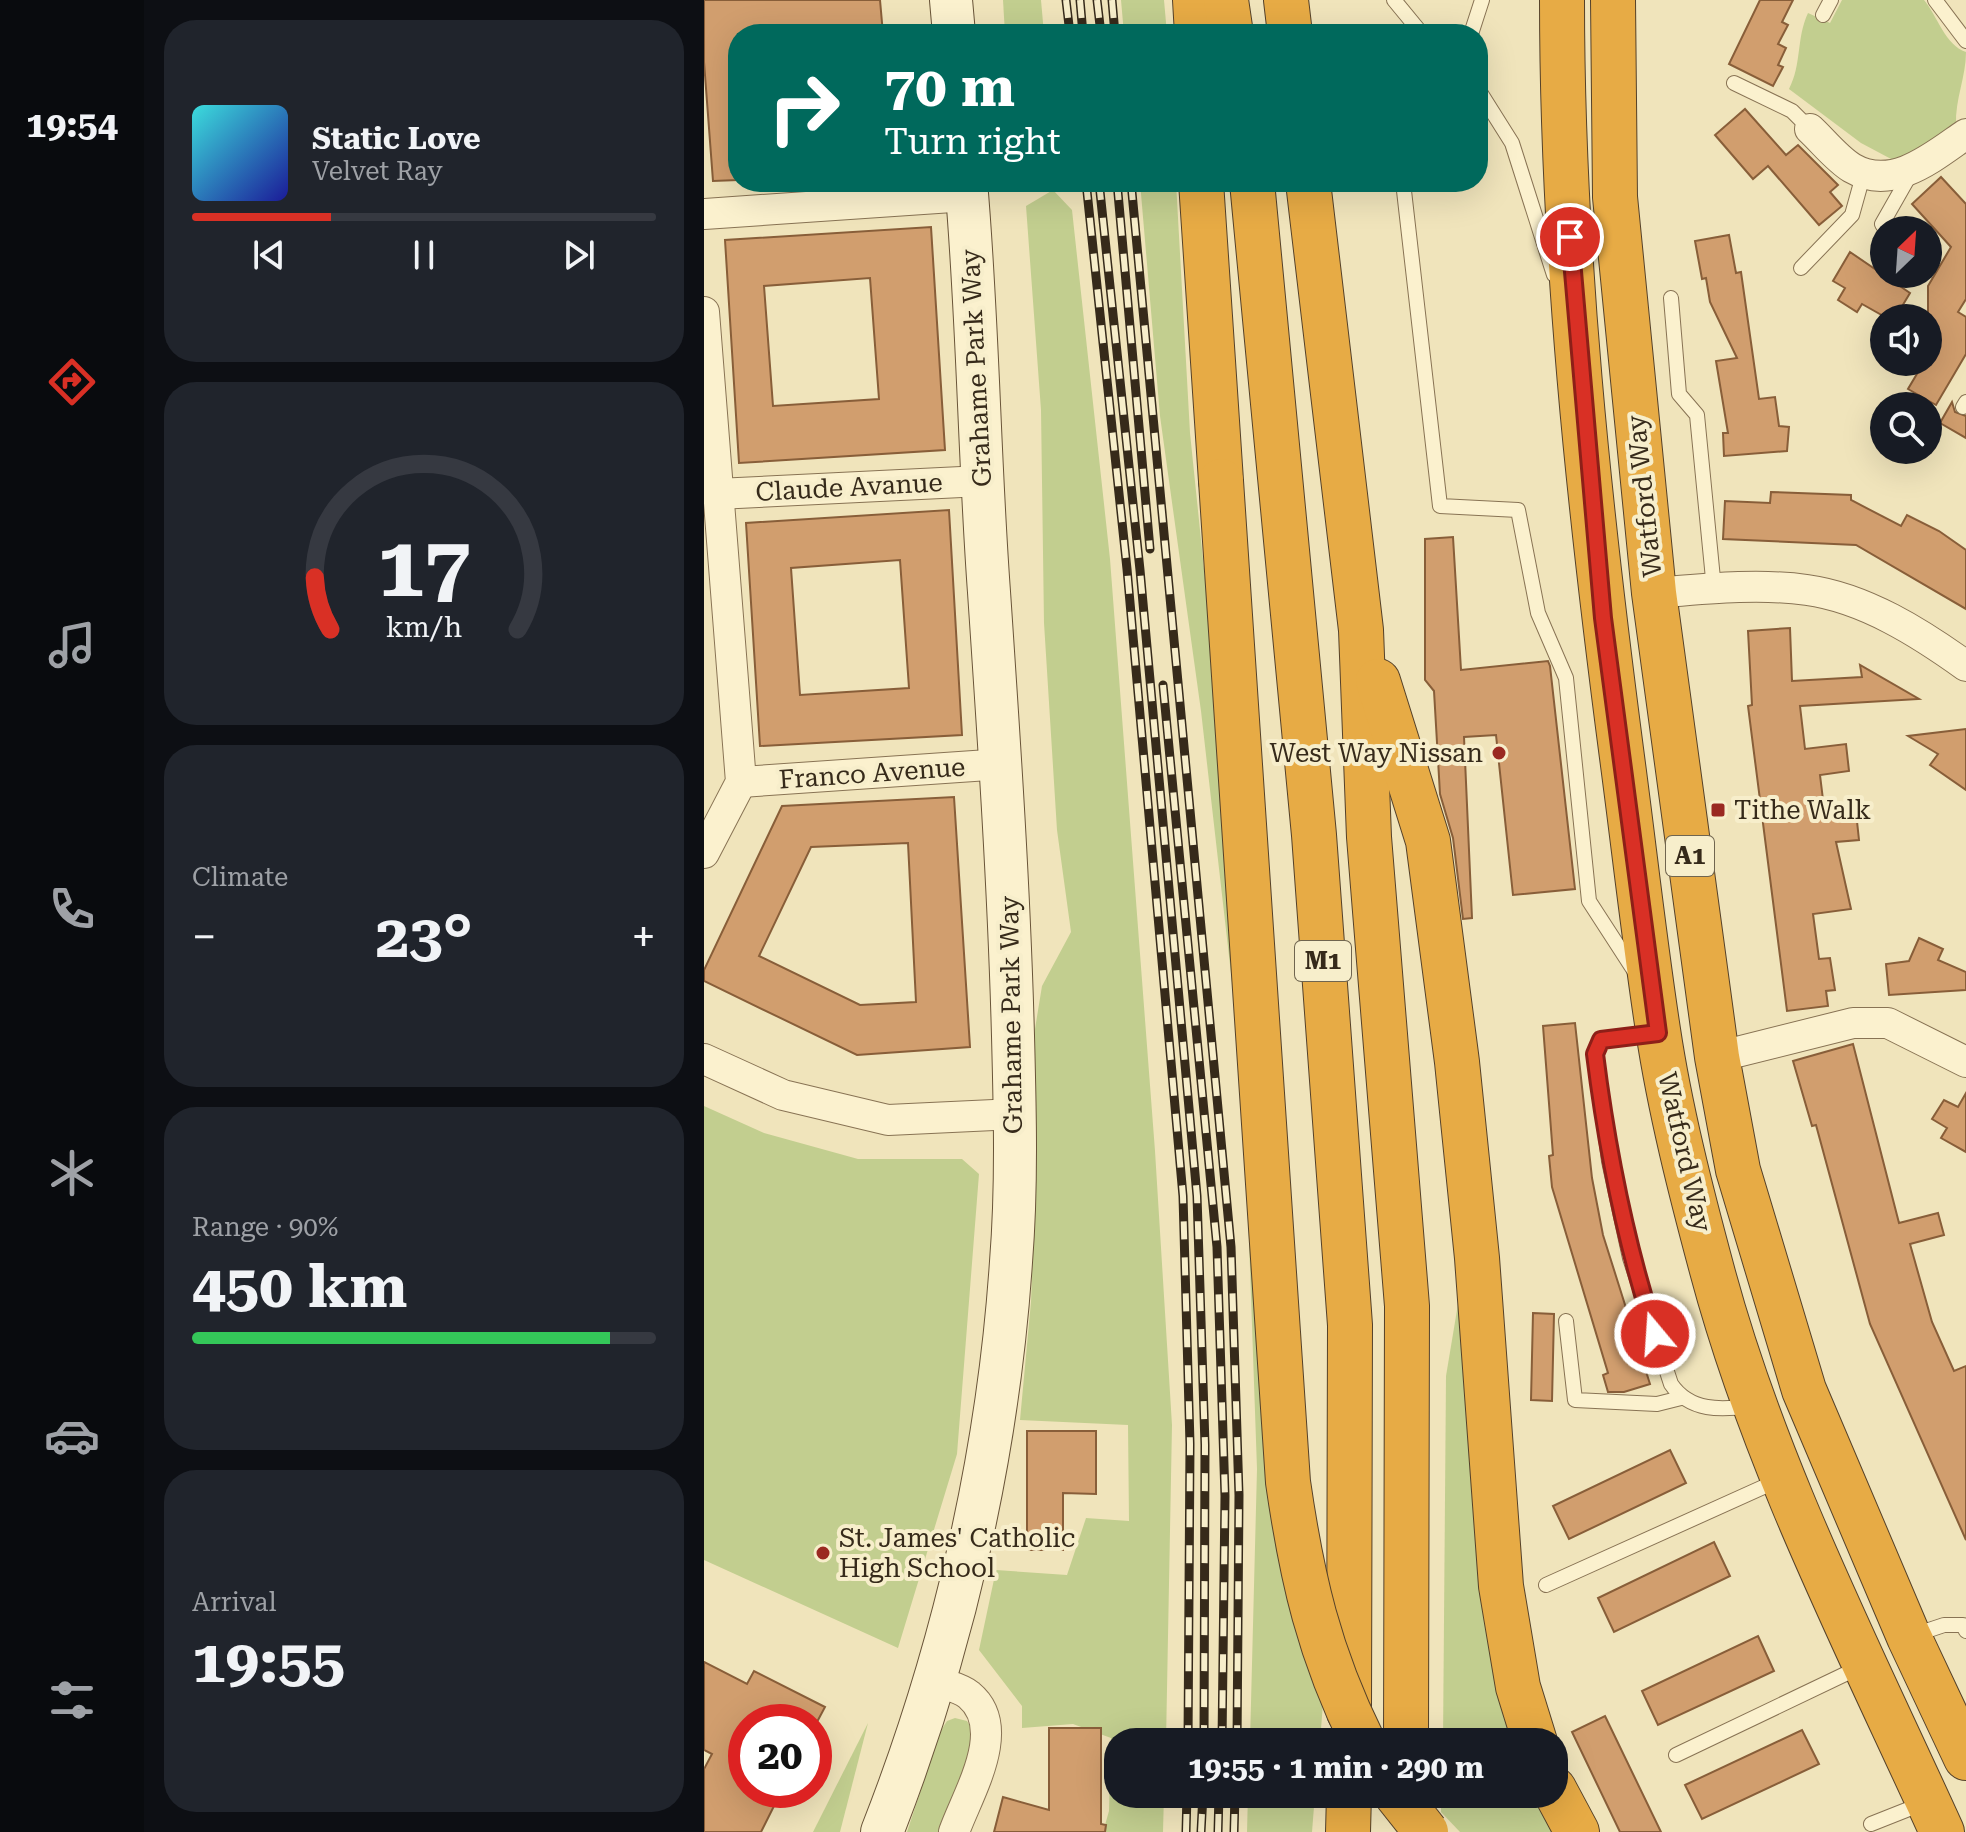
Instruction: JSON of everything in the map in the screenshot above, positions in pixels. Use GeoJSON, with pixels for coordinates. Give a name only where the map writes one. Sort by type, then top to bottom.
{"type":"FeatureCollection","features":[{"type":"Feature","properties":{"kind":"highway"},"geometry":{"type":"LineString","coordinates":[[1195,0],[1196,24]]}},
{"type":"Feature","properties":{"kind":"highway"},"geometry":{"type":"LineString","coordinates":[[1226,0],[1230,24]]}},
{"type":"Feature","properties":{"kind":"highway"},"geometry":{"type":"LineString","coordinates":[[1286,0],[1289,24]]}},
{"type":"Feature","properties":{"kind":"highway","name":"Watford Way"},"geometry":{"type":"LineString","coordinates":[[1562,0],[1562,122],[1577,352],[1603,618],[1656,1018],[1713,1274],[1756,1406],[1784,1478],[1935,1816]]}},
{"type":"Feature","properties":{"kind":"highway","name":"Watford Way"},"geometry":{"type":"LineString","coordinates":[[1613,0],[1615,197],[1654,593],[1717,1057],[1738,1170],[1804,1390],[1909,1637],[1966,1758]]}},
{"type":"Feature","properties":{"kind":"highway"},"geometry":{"type":"LineString","coordinates":[[1202,192],[1288,1482],[1314,1625],[1336,1687],[1356,1728]]}},
{"type":"Feature","properties":{"kind":"highway","name":"M1"},"geometry":{"type":"LineString","coordinates":[[1253,192],[1314,835],[1350,1325],[1349,1728]]}},
{"type":"Feature","properties":{"kind":"highway","name":"M1"},"geometry":{"type":"LineString","coordinates":[[1309,192],[1361,630],[1369,837],[1407,1306],[1406,1728]]}},
{"type":"Feature","properties":{"kind":"highway","name":"M1"},"geometry":{"type":"LineString","coordinates":[[1361,630],[1428,841],[1457,1062],[1477,1258],[1501,1586],[1509,1640],[1531,1728]]}},
{"type":"Feature","properties":{"kind":"highway"},"geometry":{"type":"LineString","coordinates":[[1348,1832],[1349,1808]]}},
{"type":"Feature","properties":{"kind":"highway"},"geometry":{"type":"LineString","coordinates":[[1402,1832],[1404,1808]]}},
{"type":"Feature","properties":{"kind":"highway"},"geometry":{"type":"LineString","coordinates":[[1407,1808],[1426,1832]]}},
{"type":"Feature","properties":{"kind":"highway"},"geometry":{"type":"LineString","coordinates":[[1564,1808],[1577,1832]]}},
{"type":"Feature","properties":{"kind":"street"},"geometry":{"type":"LineString","coordinates":[[951,0],[953,24]]}},
{"type":"Feature","properties":{"kind":"street"},"geometry":{"type":"LineString","coordinates":[[1810,129],[1852,168],[1882,176],[1913,169],[1966,134]]}},
{"type":"Feature","properties":{"kind":"street"},"geometry":{"type":"LineString","coordinates":[[704,214],[935,192]]}},
{"type":"Feature","properties":{"kind":"street","name":"Grahame Park Way"},"geometry":{"type":"LineString","coordinates":[[882,1832],[935,1681],[977,1511],[990,1442],[1011,1262],[1015,1114],[1003,764],[982,481],[967,192]]}},
{"type":"Feature","properties":{"kind":"street"},"geometry":{"type":"LineString","coordinates":[[704,323],[741,782],[704,853]]}},
{"type":"Feature","properties":{"kind":"street","name":"Claude Avanue"},"geometry":{"type":"LineString","coordinates":[[717,494],[982,481]]}},
{"type":"Feature","properties":{"kind":"street"},"geometry":{"type":"LineString","coordinates":[[1654,593],[1714,589],[1808,590],[1873,609],[1932,642],[1966,666]]}},
{"type":"Feature","properties":{"kind":"street","name":"Franco Avenue"},"geometry":{"type":"LineString","coordinates":[[741,782],[1003,764]]}},
{"type":"Feature","properties":{"kind":"street"},"geometry":{"type":"LineString","coordinates":[[1717,1057],[1853,1023],[1888,1023],[1966,1062]]}},
{"type":"Feature","properties":{"kind":"street"},"geometry":{"type":"LineString","coordinates":[[704,1059],[783,1095],[888,1120],[1015,1114]]}},
{"type":"Feature","properties":{"kind":"street"},"geometry":{"type":"LineString","coordinates":[[935,1681],[968,1694],[987,1717],[987,1743],[954,1832]]}},
{"type":"Feature","properties":{"kind":"lane"},"geometry":{"type":"LineString","coordinates":[[1394,0],[1413,24]]}},
{"type":"Feature","properties":{"kind":"lane"},"geometry":{"type":"LineString","coordinates":[[1474,24],[1482,0]]}},
{"type":"Feature","properties":{"kind":"lane"},"geometry":{"type":"LineString","coordinates":[[1823,15],[1831,0]]}},
{"type":"Feature","properties":{"kind":"lane"},"geometry":{"type":"LineString","coordinates":[[1935,0],[1966,41]]}},
{"type":"Feature","properties":{"kind":"lane"},"geometry":{"type":"LineString","coordinates":[[1734,83],[1792,111],[1810,129]]}},
{"type":"Feature","properties":{"kind":"lane"},"geometry":{"type":"LineString","coordinates":[[1488,105],[1512,143],[1577,352]]}},
{"type":"Feature","properties":{"kind":"lane"},"geometry":{"type":"LineString","coordinates":[[1887,216],[1913,169]]}},
{"type":"Feature","properties":{"kind":"lane"},"geometry":{"type":"LineString","coordinates":[[1801,268],[1852,215],[1865,172]]}},
{"type":"Feature","properties":{"kind":"lane"},"geometry":{"type":"LineString","coordinates":[[1404,192],[1440,506],[1518,510],[1538,613],[1566,678],[1589,901],[1656,1018],[1601,1040],[1595,1054],[1609,1161],[1630,1258],[1671,1384],[1681,1398],[1716,1411],[1756,1406]]}},
{"type":"Feature","properties":{"kind":"lane"},"geometry":{"type":"LineString","coordinates":[[1671,298],[1679,394],[1697,415],[1714,589]]}},
{"type":"Feature","properties":{"kind":"lane"},"geometry":{"type":"LineString","coordinates":[[1566,1321],[1575,1400],[1657,1404],[1681,1398]]}},
{"type":"Feature","properties":{"kind":"lane"},"geometry":{"type":"LineString","coordinates":[[1546,1585],[1784,1478]]}},
{"type":"Feature","properties":{"kind":"lane"},"geometry":{"type":"LineString","coordinates":[[1909,1637],[1944,1625],[1965,1626]]}},
{"type":"Feature","properties":{"kind":"lane"},"geometry":{"type":"LineString","coordinates":[[1676,1755],[1866,1664]]}},
{"type":"Feature","properties":{"kind":"lane"},"geometry":{"type":"LineString","coordinates":[[1871,1824],[1935,1816]]}},
{"type":"Feature","properties":{"kind":"green space"},"geometry":{"type":"Polygon","coordinates":[[[1003,0],[1041,0],[1043,24],[1004,24],[1003,0]]]}},
{"type":"Feature","properties":{"kind":"green space"},"geometry":{"type":"Polygon","coordinates":[[[1121,0],[1164,0],[1166,24],[1123,24],[1121,0]]]}},
{"type":"Feature","properties":{"kind":"green space"},"geometry":{"type":"Polygon","coordinates":[[[1842,0],[1924,0],[1947,37],[1966,52],[1956,125],[1922,152],[1893,160],[1861,143],[1789,89],[1808,13],[1830,23],[1842,0]]]}},
{"type":"Feature","properties":{"kind":"green space"},"geometry":{"type":"Polygon","coordinates":[[[1055,192],[1072,210],[1110,559],[1155,1151],[1172,1425],[1166,1728],[1104,1728],[1104,1735],[1073,1724],[1022,1728],[1022,1706],[979,1650],[996,1570],[1067,1575],[1086,1518],[1129,1521],[1128,1425],[1020,1420],[1031,1302],[1036,1167],[1034,1035],[1042,986],[1071,932],[1057,830],[1044,623],[1041,410],[1026,206],[1055,192]]]}},
{"type":"Feature","properties":{"kind":"green space"},"geometry":{"type":"Polygon","coordinates":[[[1141,192],[1177,192],[1190,433],[1221,734],[1241,1061],[1201,711],[1160,416],[1141,192]]]}},
{"type":"Feature","properties":{"kind":"green space"},"geometry":{"type":"Polygon","coordinates":[[[1244,1096],[1323,1703],[1321,1728],[1250,1728],[1257,1469],[1244,1096]]]}},
{"type":"Feature","properties":{"kind":"green space","name":"St. James' Catholic High School"},"geometry":{"type":"Polygon","coordinates":[[[704,1106],[764,1133],[858,1159],[962,1159],[979,1174],[957,1454],[898,1648],[704,1560],[704,1106]]]}},
{"type":"Feature","properties":{"kind":"green space"},"geometry":{"type":"Polygon","coordinates":[[[1459,1298],[1516,1728],[1443,1728],[1446,1376],[1459,1298]]]}},
{"type":"Feature","properties":{"kind":"green space"},"geometry":{"type":"Polygon","coordinates":[[[955,1718],[967,1721],[974,1732],[973,1747],[941,1832],[907,1832],[940,1732],[947,1721],[955,1718]]]}},
{"type":"Feature","properties":{"kind":"green space"},"geometry":{"type":"Polygon","coordinates":[[[868,1723],[840,1832],[813,1832],[825,1808],[832,1808],[832,1794],[868,1723]]]}},
{"type":"Feature","properties":{"kind":"green space"},"geometry":{"type":"Polygon","coordinates":[[[1109,1808],[1164,1808],[1163,1832],[1103,1832],[1109,1808]]]}},
{"type":"Feature","properties":{"kind":"green space"},"geometry":{"type":"Polygon","coordinates":[[[1248,1808],[1314,1808],[1312,1832],[1247,1832],[1248,1808]]]}},
{"type":"Feature","properties":{"kind":"green space"},"geometry":{"type":"Polygon","coordinates":[[[1441,1808],[1547,1808],[1561,1832],[1460,1832],[1441,1812],[1441,1808]]]}},
{"type":"Feature","properties":{"kind":"building"},"geometry":{"type":"Polygon","coordinates":[[[704,0],[880,0],[882,24],[728,24],[728,180],[713,181],[704,62],[704,0]]]}},
{"type":"Feature","properties":{"kind":"building"},"geometry":{"type":"Polygon","coordinates":[[[1760,0],[1793,0],[1782,22],[1788,25],[1778,44],[1786,48],[1778,65],[1783,67],[1773,86],[1729,64],[1760,0]]]}},
{"type":"Feature","properties":{"kind":"building"},"geometry":{"type":"Polygon","coordinates":[[[1745,109],[1786,155],[1798,145],[1838,185],[1830,192],[1842,206],[1819,225],[1768,166],[1753,179],[1715,135],[1745,109]]]}},
{"type":"Feature","properties":{"kind":"building"},"geometry":{"type":"Polygon","coordinates":[[[1941,177],[1966,204],[1966,299],[1958,312],[1966,317],[1966,354],[1942,395],[1942,392],[1913,392],[1908,389],[1916,376],[1942,376],[1942,304],[1928,304],[1928,288],[1942,288],[1942,262],[1951,247],[1942,237],[1942,216],[1923,216],[1912,204],[1941,177]]]}},
{"type":"Feature","properties":{"kind":"building"},"geometry":{"type":"Polygon","coordinates":[[[931,227],[945,450],[739,463],[725,240],[931,227]],[[870,278],[764,286],[773,406],[879,399],[870,278]]]}},
{"type":"Feature","properties":{"kind":"building"},"geometry":{"type":"Polygon","coordinates":[[[1729,235],[1736,273],[1741,272],[1759,399],[1775,397],[1779,426],[1789,427],[1787,451],[1724,456],[1723,433],[1728,433],[1716,361],[1737,358],[1710,302],[1695,241],[1729,235]]]}},
{"type":"Feature","properties":{"kind":"building"},"geometry":{"type":"Polygon","coordinates":[[[1850,252],[1870,266],[1870,288],[1903,288],[1910,293],[1903,304],[1870,304],[1870,308],[1862,304],[1857,312],[1838,300],[1845,288],[1833,281],[1850,252]]]}},
{"type":"Feature","properties":{"kind":"building"},"geometry":{"type":"Polygon","coordinates":[[[1952,402],[1955,412],[1966,416],[1966,438],[1942,424],[1952,402]]]}},
{"type":"Feature","properties":{"kind":"building"},"geometry":{"type":"Polygon","coordinates":[[[1771,492],[1851,495],[1851,500],[1901,526],[1907,515],[1939,531],[1966,550],[1966,609],[1856,545],[1723,539],[1725,501],[1770,503],[1771,492]]]}},
{"type":"Feature","properties":{"kind":"building"},"geometry":{"type":"Polygon","coordinates":[[[949,510],[962,735],[760,746],[746,523],[949,510]],[[900,560],[791,568],[800,695],[909,688],[900,560]]]}},
{"type":"Feature","properties":{"kind":"building","name":"West Way Nissan"},"geometry":{"type":"Polygon","coordinates":[[[1453,537],[1461,670],[1548,661],[1550,666],[1575,889],[1513,895],[1496,735],[1464,737],[1472,918],[1463,919],[1453,838],[1440,794],[1434,691],[1425,680],[1425,539],[1453,537]]]}},
{"type":"Feature","properties":{"kind":"building"},"geometry":{"type":"Polygon","coordinates":[[[1790,628],[1792,681],[1862,677],[1860,665],[1919,699],[1800,706],[1805,749],[1846,744],[1849,771],[1820,775],[1825,816],[1856,812],[1859,840],[1836,842],[1851,909],[1813,914],[1819,959],[1830,958],[1835,990],[1826,991],[1828,1006],[1787,1011],[1748,706],[1752,705],[1748,631],[1790,628]]]}},
{"type":"Feature","properties":{"kind":"building"},"geometry":{"type":"Polygon","coordinates":[[[1966,729],[1966,790],[1930,765],[1938,754],[1908,736],[1966,729]]]}},
{"type":"Feature","properties":{"kind":"building"},"geometry":{"type":"Polygon","coordinates":[[[954,797],[970,1047],[857,1055],[704,981],[704,970],[782,806],[954,797]],[[908,843],[811,847],[759,956],[860,1005],[916,1002],[908,843]]]}},
{"type":"Feature","properties":{"kind":"building"},"geometry":{"type":"Polygon","coordinates":[[[1919,938],[1943,949],[1938,960],[1966,972],[1966,990],[1889,995],[1886,964],[1909,961],[1919,938]]]}},
{"type":"Feature","properties":{"kind":"building"},"geometry":{"type":"Polygon","coordinates":[[[1575,1023],[1592,1178],[1603,1235],[1650,1384],[1624,1392],[1608,1392],[1603,1375],[1608,1373],[1552,1187],[1549,1156],[1553,1155],[1543,1026],[1575,1023]]]}},
{"type":"Feature","properties":{"kind":"building"},"geometry":{"type":"Polygon","coordinates":[[[1853,1044],[1899,1223],[1938,1213],[1944,1235],[1910,1244],[1932,1322],[1954,1371],[1966,1366],[1966,1540],[1870,1324],[1816,1125],[1812,1126],[1793,1061],[1853,1044]]]}},
{"type":"Feature","properties":{"kind":"building"},"geometry":{"type":"Polygon","coordinates":[[[1966,1093],[1966,1152],[1941,1138],[1947,1128],[1932,1119],[1944,1100],[1958,1107],[1966,1093]]]}},
{"type":"Feature","properties":{"kind":"building"},"geometry":{"type":"Polygon","coordinates":[[[1533,1313],[1554,1314],[1552,1401],[1531,1400],[1533,1313]]]}},
{"type":"Feature","properties":{"kind":"building"},"geometry":{"type":"Polygon","coordinates":[[[1027,1431],[1096,1431],[1096,1494],[1063,1493],[1063,1550],[1027,1550],[1027,1431]]]}},
{"type":"Feature","properties":{"kind":"building"},"geometry":{"type":"Polygon","coordinates":[[[1670,1450],[1686,1483],[1569,1539],[1553,1506],[1670,1450]]]}},
{"type":"Feature","properties":{"kind":"building"},"geometry":{"type":"Polygon","coordinates":[[[1714,1542],[1730,1576],[1614,1632],[1598,1598],[1714,1542]]]}},
{"type":"Feature","properties":{"kind":"building"},"geometry":{"type":"Polygon","coordinates":[[[1758,1636],[1774,1671],[1658,1725],[1642,1691],[1758,1636]]]}},
{"type":"Feature","properties":{"kind":"building"},"geometry":{"type":"Polygon","coordinates":[[[704,1662],[747,1684],[754,1671],[819,1704],[728,1704],[728,1808],[773,1808],[761,1832],[704,1832],[704,1769],[712,1754],[704,1750],[704,1662]]]}},
{"type":"Feature","properties":{"kind":"building"},"geometry":{"type":"Polygon","coordinates":[[[1605,1716],[1661,1832],[1620,1832],[1572,1732],[1605,1716]]]}},
{"type":"Feature","properties":{"kind":"building"},"geometry":{"type":"Polygon","coordinates":[[[1049,1728],[1101,1728],[1101,1824],[1106,1825],[1105,1832],[994,1832],[1003,1797],[1049,1810],[1049,1728]]]}},
{"type":"Feature","properties":{"kind":"building"},"geometry":{"type":"Polygon","coordinates":[[[1802,1730],[1819,1764],[1702,1819],[1685,1785],[1802,1730]]]}},
{"type":"Feature","properties":{"kind":"railway"},"geometry":{"type":"LineString","coordinates":[[1066,0],[1069,24]]}},
{"type":"Feature","properties":{"kind":"railway"},"geometry":{"type":"LineString","coordinates":[[1080,0],[1082,24]]}},
{"type":"Feature","properties":{"kind":"railway"},"geometry":{"type":"LineString","coordinates":[[1097,0],[1100,24]]}},
{"type":"Feature","properties":{"kind":"railway"},"geometry":{"type":"LineString","coordinates":[[1112,0],[1114,24]]}},
{"type":"Feature","properties":{"kind":"railway"},"geometry":{"type":"LineString","coordinates":[[1087,192],[1127,569],[1183,1196],[1190,1444],[1188,1728]]}},
{"type":"Feature","properties":{"kind":"railway"},"geometry":{"type":"LineString","coordinates":[[1100,192],[1140,570],[1197,1196],[1205,1445],[1204,1728]]}},
{"type":"Feature","properties":{"kind":"railway"},"geometry":{"type":"LineString","coordinates":[[1118,192],[1150,549]]}},
{"type":"Feature","properties":{"kind":"railway"},"geometry":{"type":"LineString","coordinates":[[1132,192],[1231,1247],[1239,1495],[1237,1728]]}},
{"type":"Feature","properties":{"kind":"railway"},"geometry":{"type":"LineString","coordinates":[[1163,685],[1217,1247],[1225,1496],[1222,1728]]}},
{"type":"Feature","properties":{"kind":"railway"},"geometry":{"type":"LineString","coordinates":[[1186,1832],[1187,1808]]}},
{"type":"Feature","properties":{"kind":"railway"},"geometry":{"type":"LineString","coordinates":[[1201,1832],[1202,1808]]}},
{"type":"Feature","properties":{"kind":"railway"},"geometry":{"type":"LineString","coordinates":[[1218,1832],[1219,1808]]}},
{"type":"Feature","properties":{"kind":"railway"},"geometry":{"type":"LineString","coordinates":[[1234,1832],[1235,1808]]}},
{"type":"Feature","properties":{"kind":"place","name":"West Way Nissan"},"geometry":{"type":"Point","coordinates":[1499,753]}},
{"type":"Feature","properties":{"kind":"place","name":"Tithe Walk"},"geometry":{"type":"Point","coordinates":[1718,810]}},
{"type":"Feature","properties":{"kind":"place","name":"St. James' Catholic High School"},"geometry":{"type":"Point","coordinates":[823,1553]}},
{"type":"Feature","properties":{"kind":"route"},"geometry":{"type":"LineString","coordinates":[[1570,237],[1577,352],[1603,618],[1658,1033],[1601,1040],[1595,1054],[1609,1161],[1630,1258],[1655,1334]]}}]}
